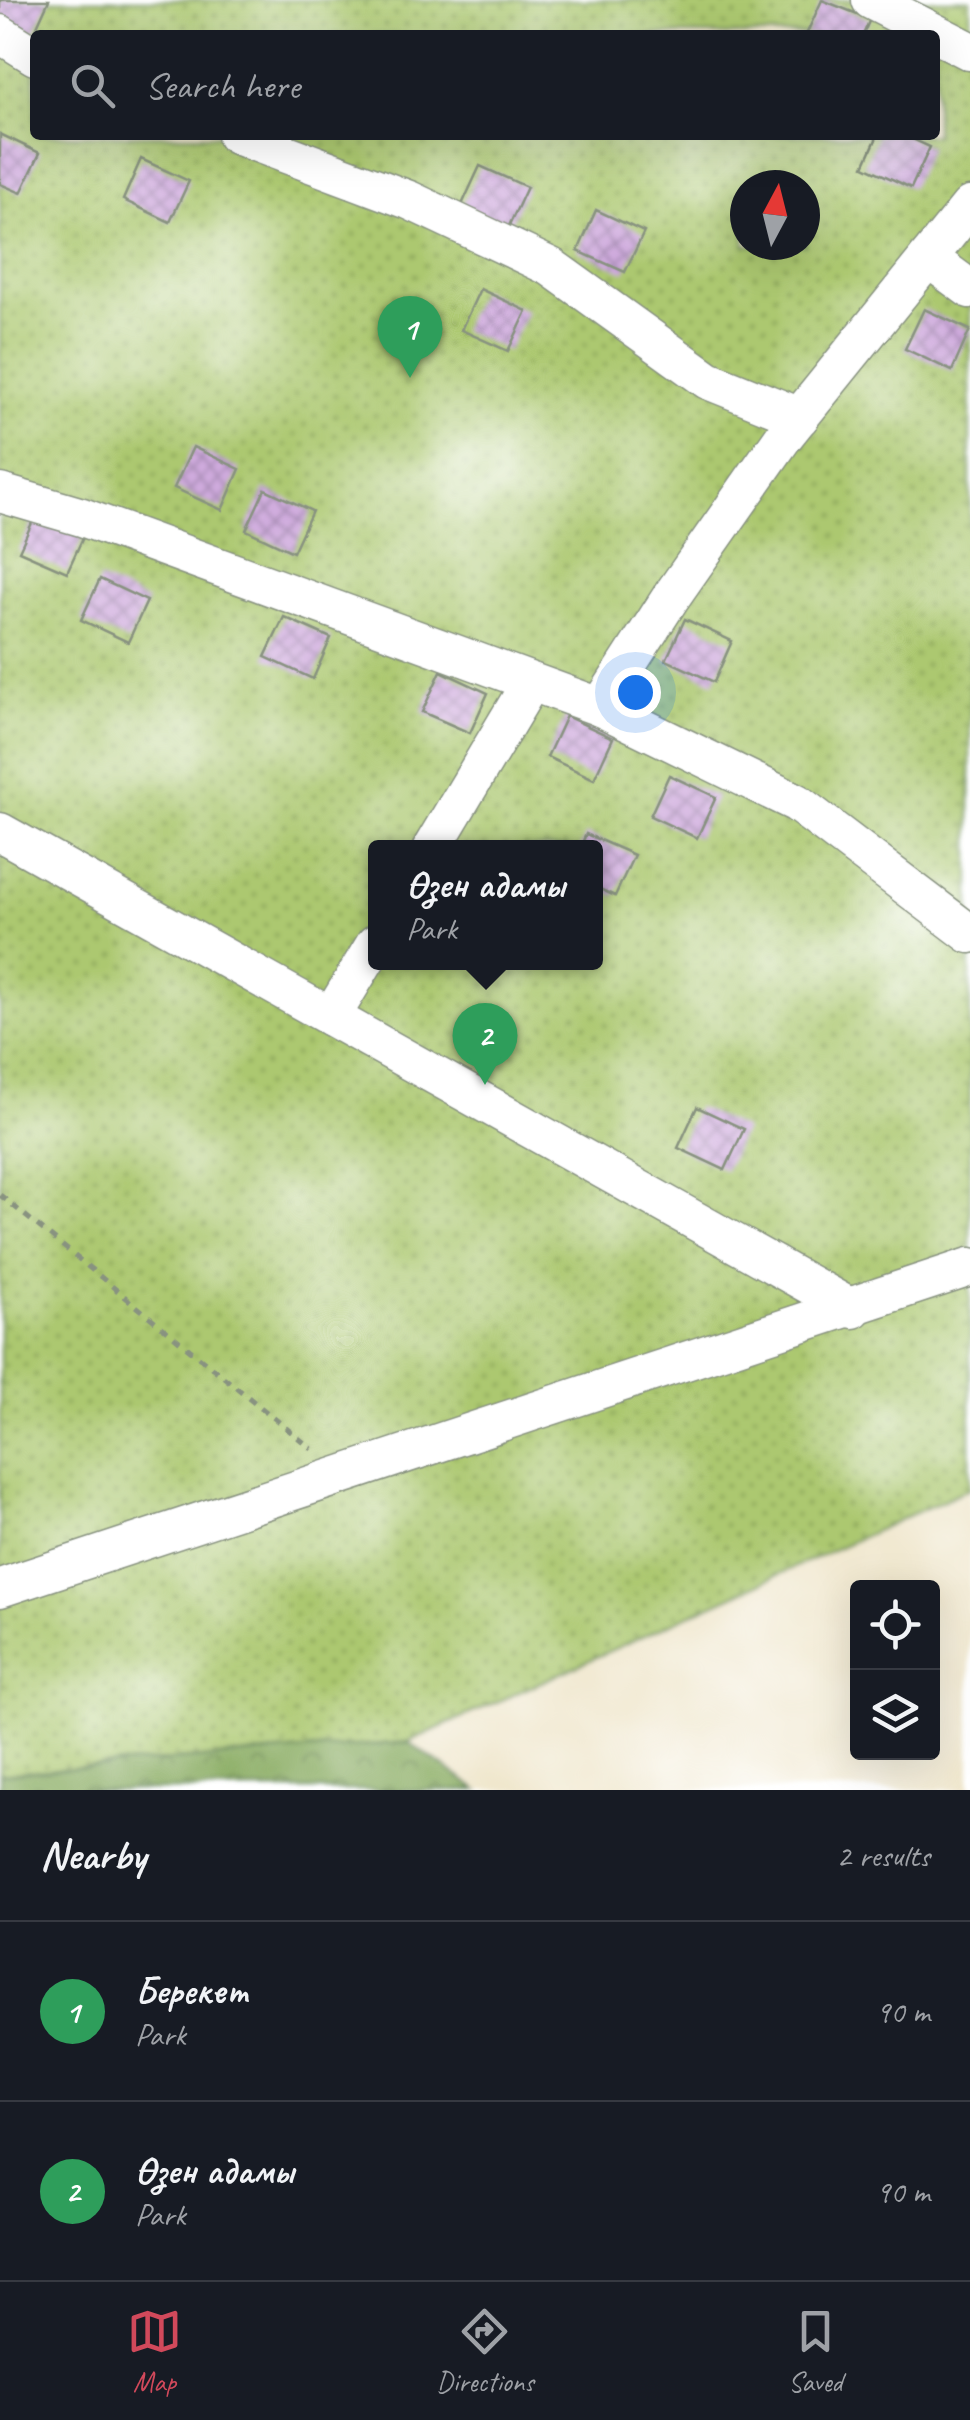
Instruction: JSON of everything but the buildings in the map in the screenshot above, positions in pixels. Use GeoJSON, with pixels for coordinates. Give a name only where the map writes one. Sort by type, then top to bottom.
{"type":"FeatureCollection","features":[{"type":"Feature","properties":{"kind":"street"},"geometry":{"type":"LineString","coordinates":[[872,0],[930,30]]}},
{"type":"Feature","properties":{"kind":"street"},"geometry":{"type":"LineString","coordinates":[[0,34],[30,53]]}},
{"type":"Feature","properties":{"kind":"street"},"geometry":{"type":"LineString","coordinates":[[940,35],[970,51]]}},
{"type":"Feature","properties":{"kind":"street"},"geometry":{"type":"LineString","coordinates":[[249,140],[410,200],[551,267],[708,380],[800,417]]}},
{"type":"Feature","properties":{"kind":"street"},"geometry":{"type":"LineString","coordinates":[[600,707],[671,597],[800,417],[970,206]]}},
{"type":"Feature","properties":{"kind":"street"},"geometry":{"type":"LineString","coordinates":[[928,258],[970,290]]}},
{"type":"Feature","properties":{"kind":"street"},"geometry":{"type":"LineString","coordinates":[[0,493],[82,517],[600,707],[797,802],[970,934]]}},
{"type":"Feature","properties":{"kind":"street"},"geometry":{"type":"LineString","coordinates":[[437,840],[531,682]]}},
{"type":"Feature","properties":{"kind":"street"},"geometry":{"type":"LineString","coordinates":[[0,832],[853,1308]]}},
{"type":"Feature","properties":{"kind":"street"},"geometry":{"type":"LineString","coordinates":[[332,1017],[368,956]]}},
{"type":"Feature","properties":{"kind":"street"},"geometry":{"type":"LineString","coordinates":[[0,1588],[970,1267]]}},
{"type":"Feature","properties":{"kind":"path"},"geometry":{"type":"LineString","coordinates":[[0,1195],[344,1475]]}},
{"type":"Feature","properties":{"kind":"green space"},"geometry":{"type":"Polygon","coordinates":[[[0,0],[970,0],[970,1488],[408,1742],[0,1774],[0,0]]]}},
{"type":"Feature","properties":{"kind":"green space"},"geometry":{"type":"Polygon","coordinates":[[[408,1742],[478,1790],[0,1790],[0,1774],[408,1742]]]}},
{"type":"Feature","properties":{"kind":"place","name":"Берекет"},"geometry":{"type":"Point","coordinates":[410,378]}},
{"type":"Feature","properties":{"kind":"place","name":"Өзен адамы"},"geometry":{"type":"Point","coordinates":[485,1085]}}]}
